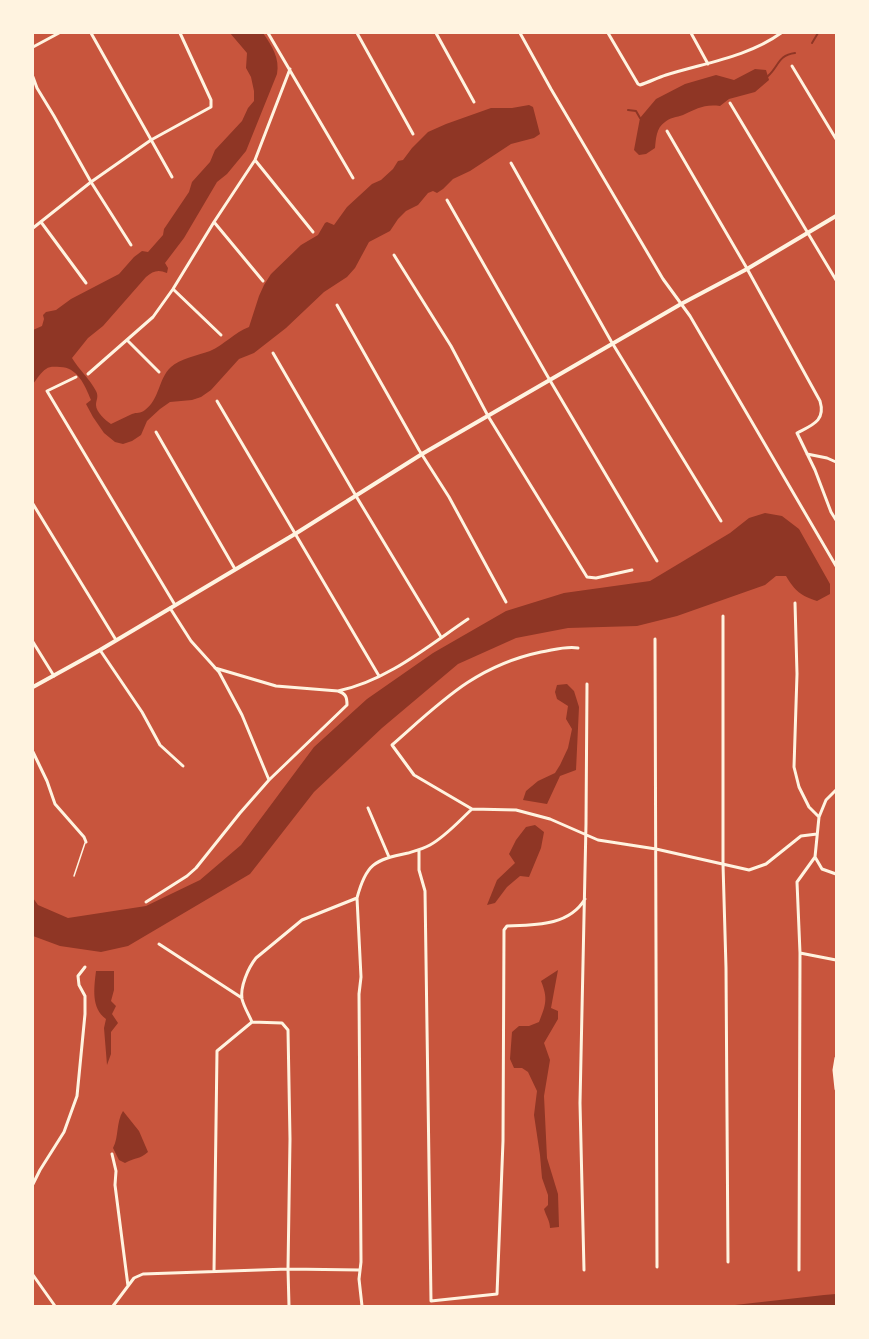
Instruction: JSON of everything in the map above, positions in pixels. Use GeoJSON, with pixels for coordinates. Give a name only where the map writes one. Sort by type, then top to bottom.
{"type":"FeatureCollection","features":[{"type":"Feature","properties":{"kind":"street"},"geometry":{"type":"LineString","coordinates":[[33,47],[59,33]]}},
{"type":"Feature","properties":{"kind":"street"},"geometry":{"type":"LineString","coordinates":[[91,33],[172,177]]}},
{"type":"Feature","properties":{"kind":"street"},"geometry":{"type":"LineString","coordinates":[[33,228],[91,182],[151,140],[209,109],[212,105],[211,100],[180,33]]}},
{"type":"Feature","properties":{"kind":"street"},"geometry":{"type":"LineString","coordinates":[[268,33],[353,178]]}},
{"type":"Feature","properties":{"kind":"street"},"geometry":{"type":"LineString","coordinates":[[357,33],[413,134]]}},
{"type":"Feature","properties":{"kind":"street"},"geometry":{"type":"LineString","coordinates":[[436,33],[474,102]]}},
{"type":"Feature","properties":{"kind":"street"},"geometry":{"type":"LineString","coordinates":[[520,33],[650,258],[696,325],[836,566]]}},
{"type":"Feature","properties":{"kind":"street"},"geometry":{"type":"LineString","coordinates":[[608,33],[638,84],[641,85],[665,75],[708,64],[751,49],[781,33]]}},
{"type":"Feature","properties":{"kind":"street"},"geometry":{"type":"LineString","coordinates":[[691,33],[708,64]]}},
{"type":"Feature","properties":{"kind":"street"},"geometry":{"type":"LineString","coordinates":[[772,33],[774,38]]}},
{"type":"Feature","properties":{"kind":"street"},"geometry":{"type":"LineString","coordinates":[[792,66],[836,139]]}},
{"type":"Feature","properties":{"kind":"street"},"geometry":{"type":"LineString","coordinates":[[88,374],[153,317],[173,289],[255,160],[290,69]]}},
{"type":"Feature","properties":{"kind":"street"},"geometry":{"type":"LineString","coordinates":[[33,77],[37,88],[91,182],[131,245]]}},
{"type":"Feature","properties":{"kind":"street"},"geometry":{"type":"LineString","coordinates":[[730,103],[836,280]]}},
{"type":"Feature","properties":{"kind":"street"},"geometry":{"type":"LineString","coordinates":[[667,131],[820,401],[823,411],[818,420],[797,433],[836,520]]}},
{"type":"Feature","properties":{"kind":"street"},"geometry":{"type":"LineString","coordinates":[[255,160],[313,232]]}},
{"type":"Feature","properties":{"kind":"street"},"geometry":{"type":"LineString","coordinates":[[512,163],[613,344],[721,522]]}},
{"type":"Feature","properties":{"kind":"street"},"geometry":{"type":"LineString","coordinates":[[447,200],[657,561]]}},
{"type":"Feature","properties":{"kind":"street"},"geometry":{"type":"LineString","coordinates":[[33,687],[100,650],[295,534],[422,454],[836,216]]}},
{"type":"Feature","properties":{"kind":"street"},"geometry":{"type":"LineString","coordinates":[[41,222],[86,283]]}},
{"type":"Feature","properties":{"kind":"street"},"geometry":{"type":"LineString","coordinates":[[214,222],[263,281]]}},
{"type":"Feature","properties":{"kind":"street"},"geometry":{"type":"LineString","coordinates":[[394,255],[451,346],[489,416],[587,577],[596,578],[632,570]]}},
{"type":"Feature","properties":{"kind":"street"},"geometry":{"type":"LineString","coordinates":[[173,289],[221,335]]}},
{"type":"Feature","properties":{"kind":"street"},"geometry":{"type":"LineString","coordinates":[[337,305],[449,497],[506,602]]}},
{"type":"Feature","properties":{"kind":"street"},"geometry":{"type":"LineString","coordinates":[[127,339],[159,372]]}},
{"type":"Feature","properties":{"kind":"street"},"geometry":{"type":"LineString","coordinates":[[273,353],[441,637]]}},
{"type":"Feature","properties":{"kind":"street"},"geometry":{"type":"LineString","coordinates":[[76,377],[47,391],[191,641],[219,672],[242,715],[269,780]]}},
{"type":"Feature","properties":{"kind":"street"},"geometry":{"type":"LineString","coordinates":[[217,401],[379,676]]}},
{"type":"Feature","properties":{"kind":"street"},"geometry":{"type":"LineString","coordinates":[[156,432],[235,569]]}},
{"type":"Feature","properties":{"kind":"street"},"geometry":{"type":"LineString","coordinates":[[807,454],[836,462]]}},
{"type":"Feature","properties":{"kind":"street"},"geometry":{"type":"LineString","coordinates":[[33,504],[116,640]]}},
{"type":"Feature","properties":{"kind":"street"},"geometry":{"type":"LineString","coordinates":[[795,603],[797,674],[794,767],[799,787],[810,807],[819,817]]}},
{"type":"Feature","properties":{"kind":"street"},"geometry":{"type":"LineString","coordinates":[[723,616],[723,864],[728,1262]]}},
{"type":"Feature","properties":{"kind":"street"},"geometry":{"type":"LineString","coordinates":[[215,668],[276,686],[345,689],[359,686],[413,657],[468,619]]}},
{"type":"Feature","properties":{"kind":"street"},"geometry":{"type":"LineString","coordinates":[[655,639],[657,1267]]}},
{"type":"Feature","properties":{"kind":"street"},"geometry":{"type":"LineString","coordinates":[[33,642],[54,676]]}},
{"type":"Feature","properties":{"kind":"street"},"geometry":{"type":"LineString","coordinates":[[578,648],[568,647],[512,659],[486,670],[454,691],[392,745],[414,775],[472,809],[516,810],[550,819],[598,840],[656,849],[749,870],[766,864],[801,836],[816,834]]}},
{"type":"Feature","properties":{"kind":"street"},"geometry":{"type":"LineString","coordinates":[[100,650],[142,712],[160,746],[183,766]]}},
{"type":"Feature","properties":{"kind":"street"},"geometry":{"type":"LineString","coordinates":[[584,1270],[580,1103],[587,684]]}},
{"type":"Feature","properties":{"kind":"street"},"geometry":{"type":"LineString","coordinates":[[146,902],[196,868],[269,780],[347,705],[347,697],[338,690]]}},
{"type":"Feature","properties":{"kind":"street"},"geometry":{"type":"LineString","coordinates":[[33,752],[55,804],[86,842]]}},
{"type":"Feature","properties":{"kind":"street"},"geometry":{"type":"LineString","coordinates":[[799,1270],[800,953],[798,882],[815,857],[819,817],[826,800],[836,789]]}},
{"type":"Feature","properties":{"kind":"street"},"geometry":{"type":"LineString","coordinates":[[368,808],[389,857]]}},
{"type":"Feature","properties":{"kind":"street"},"geometry":{"type":"LineString","coordinates":[[362,1306],[358,1279],[361,1250],[358,994],[361,977],[357,898],[367,870],[378,861],[431,845],[472,809]]}},
{"type":"Feature","properties":{"kind":"street"},"geometry":{"type":"LineString","coordinates":[[419,850],[418,870],[425,891],[430,1301],[497,1294],[503,1141],[504,930],[507,926],[547,924],[562,919],[572,913],[585,899]]}},
{"type":"Feature","properties":{"kind":"street"},"geometry":{"type":"LineString","coordinates":[[815,857],[822,869],[836,874]]}},
{"type":"Feature","properties":{"kind":"street"},"geometry":{"type":"LineString","coordinates":[[252,1022],[242,998],[243,986],[251,964],[256,958],[302,920],[357,898]]}},
{"type":"Feature","properties":{"kind":"street"},"geometry":{"type":"LineString","coordinates":[[159,944],[242,998]]}},
{"type":"Feature","properties":{"kind":"street"},"geometry":{"type":"LineString","coordinates":[[800,953],[836,960]]}},
{"type":"Feature","properties":{"kind":"street"},"geometry":{"type":"LineString","coordinates":[[33,1185],[64,1132],[77,1096],[85,1014],[85,996],[79,985],[78,976],[85,968]]}},
{"type":"Feature","properties":{"kind":"street"},"geometry":{"type":"LineString","coordinates":[[214,1271],[217,1051],[252,1022],[282,1023],[288,1030],[289,1306]]}},
{"type":"Feature","properties":{"kind":"street"},"geometry":{"type":"LineString","coordinates":[[836,1058],[834,1070],[836,1089]]}},
{"type":"Feature","properties":{"kind":"street"},"geometry":{"type":"LineString","coordinates":[[112,1154],[116,1171],[115,1185],[128,1286]]}},
{"type":"Feature","properties":{"kind":"street"},"geometry":{"type":"LineString","coordinates":[[112,1306],[134,1278],[143,1274],[288,1269],[360,1270]]}},
{"type":"Feature","properties":{"kind":"street"},"geometry":{"type":"LineString","coordinates":[[33,1275],[55,1306]]}},
{"type":"Feature","properties":{"kind":"lane"},"geometry":{"type":"LineString","coordinates":[[74,876],[86,842]]}},
{"type":"Feature","properties":{"kind":"shaded area"},"geometry":{"type":"Polygon","coordinates":[[[230,33],[263,33],[276,57],[277,74],[246,151],[227,174],[217,182],[184,238],[165,263],[168,268],[167,273],[156,271],[146,277],[72,358],[91,382],[96,391],[98,410],[111,424],[145,410],[154,400],[167,372],[175,364],[210,351],[249,327],[259,296],[271,274],[301,245],[318,235],[325,223],[334,225],[347,207],[372,184],[381,180],[398,161],[403,160],[428,132],[491,108],[529,105],[533,107],[540,134],[534,138],[511,144],[470,171],[453,179],[437,193],[433,191],[428,193],[418,205],[406,211],[398,219],[390,231],[369,242],[355,268],[347,277],[324,292],[286,328],[254,353],[239,359],[211,390],[192,400],[170,402],[147,421],[141,435],[123,444],[115,442],[104,433],[93,417],[86,404],[91,400],[76,373],[66,368],[49,367],[33,384],[33,330],[42,326],[43,315],[46,312],[56,310],[71,299],[119,274],[134,257],[142,251],[148,252],[163,235],[164,229],[189,192],[192,182],[210,162],[215,150],[242,121],[254,101],[254,91],[246,68],[247,53],[230,33]]]}},
{"type":"Feature","properties":{"kind":"shaded area"},"geometry":{"type":"Polygon","coordinates":[[[755,69],[766,70],[769,80],[755,92],[729,99],[720,106],[705,106],[669,119],[658,130],[655,148],[646,154],[639,155],[634,150],[640,118],[656,99],[685,84],[716,75],[734,80],[755,69]]]}},
{"type":"Feature","properties":{"kind":"shaded area"},"geometry":{"type":"Polygon","coordinates":[[[765,513],[782,516],[799,529],[830,584],[830,594],[817,601],[799,592],[786,576],[776,576],[765,585],[677,616],[637,626],[568,628],[516,638],[458,664],[382,728],[314,792],[250,874],[128,946],[101,952],[60,946],[33,936],[33,898],[38,905],[68,918],[146,906],[200,880],[241,845],[314,747],[367,699],[433,653],[506,611],[564,593],[650,581],[730,533],[749,518],[765,513]]]}},
{"type":"Feature","properties":{"kind":"shaded area"},"geometry":{"type":"Polygon","coordinates":[[[567,684],[574,691],[579,707],[576,770],[560,776],[547,804],[523,800],[526,791],[538,781],[555,773],[568,748],[572,729],[566,719],[568,706],[557,699],[555,692],[557,685],[567,684]]]}},
{"type":"Feature","properties":{"kind":"shaded area"},"geometry":{"type":"Polygon","coordinates":[[[535,825],[544,832],[541,848],[529,877],[520,876],[507,887],[495,903],[487,905],[497,880],[515,863],[509,854],[516,840],[526,827],[535,825]]]}},
{"type":"Feature","properties":{"kind":"shaded area"},"geometry":{"type":"Polygon","coordinates":[[[558,970],[551,1008],[558,1011],[558,1019],[544,1043],[550,1060],[544,1096],[547,1158],[558,1194],[559,1227],[550,1228],[544,1209],[548,1205],[548,1195],[542,1178],[534,1115],[537,1091],[528,1072],[522,1068],[514,1068],[510,1059],[512,1032],[519,1026],[529,1026],[539,1022],[545,1002],[545,992],[541,981],[558,970]]]}},
{"type":"Feature","properties":{"kind":"shaded area"},"geometry":{"type":"Polygon","coordinates":[[[96,971],[114,971],[114,990],[111,1001],[116,1006],[112,1014],[118,1023],[111,1032],[111,1054],[107,1065],[104,1028],[106,1019],[96,1003],[96,971]]]}},
{"type":"Feature","properties":{"kind":"shaded area"},"geometry":{"type":"Polygon","coordinates":[[[123,1111],[139,1131],[148,1152],[125,1163],[119,1160],[113,1148],[123,1111]]]}},
{"type":"Feature","properties":{"kind":"shaded area"},"geometry":{"type":"Polygon","coordinates":[[[836,1294],[836,1306],[726,1306],[824,1295],[836,1294]]]}},
{"type":"Feature","properties":{"kind":"waterway"},"geometry":{"type":"LineString","coordinates":[[812,43],[818,33]]}},
{"type":"Feature","properties":{"kind":"waterway"},"geometry":{"type":"LineString","coordinates":[[768,76],[785,56],[795,53]]}},
{"type":"Feature","properties":{"kind":"waterway"},"geometry":{"type":"LineString","coordinates":[[628,110],[636,111],[640,118]]}}]}
